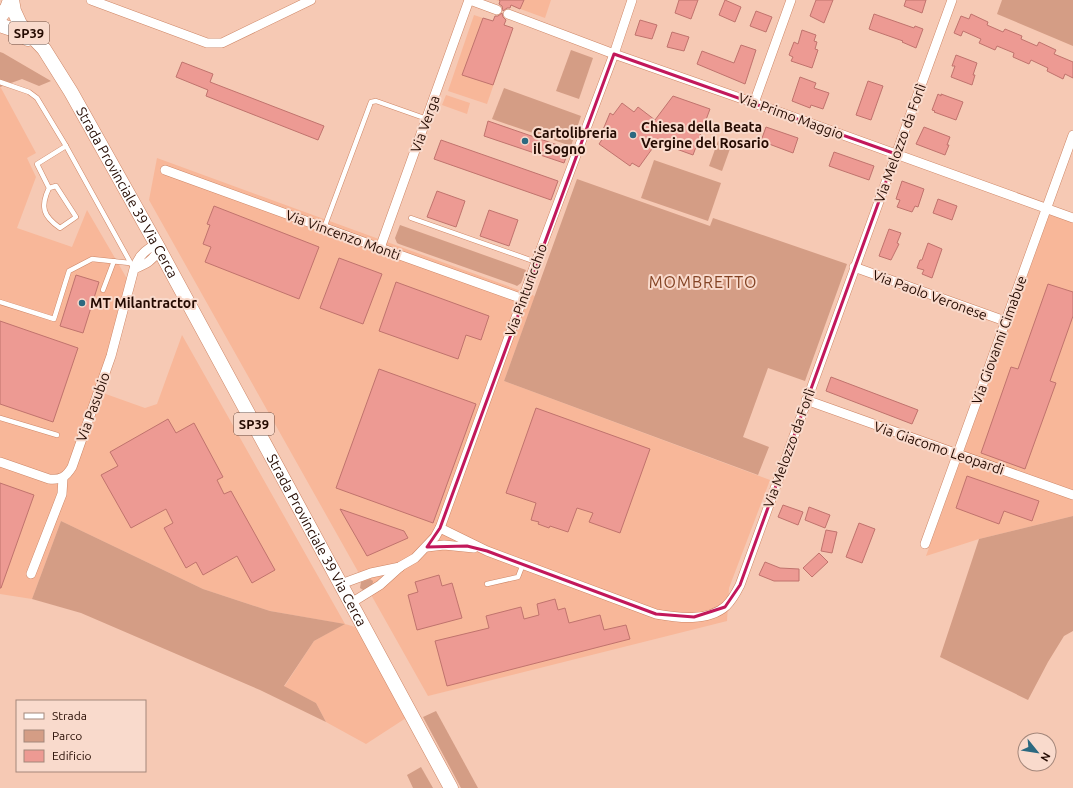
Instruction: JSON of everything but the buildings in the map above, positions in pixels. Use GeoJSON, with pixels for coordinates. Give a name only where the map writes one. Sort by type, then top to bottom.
{"type":"FeatureCollection","features":[{"type":"Feature","properties":{"kind":"main road"},"geometry":{"type":"LineString","coordinates":[[0,17],[11,0]]}},
{"type":"Feature","properties":{"kind":"main road","name":"Strada Provinciale 39 Via Cerca"},"geometry":{"type":"LineString","coordinates":[[11,0],[20,24],[44,49],[52,64]]}},
{"type":"Feature","properties":{"kind":"main road","name":"Strada Provinciale 39 Via Cerca"},"geometry":{"type":"LineString","coordinates":[[0,26],[14,30],[34,44],[52,64],[72,92],[342,584],[451,788]]}},
{"type":"Feature","properties":{"kind":"street"},"geometry":{"type":"LineString","coordinates":[[91,0],[207,43],[215,44],[222,43],[311,0]]}},
{"type":"Feature","properties":{"kind":"street"},"geometry":{"type":"LineString","coordinates":[[469,0],[497,10]]}},
{"type":"Feature","properties":{"kind":"street","name":"Via Verga"},"geometry":{"type":"LineString","coordinates":[[380,248],[469,0]]}},
{"type":"Feature","properties":{"kind":"street","name":"Via Pinturicchio"},"geometry":{"type":"LineString","coordinates":[[401,566],[415,558],[427,547],[440,528],[536,262],[614,54],[632,0]]}},
{"type":"Feature","properties":{"kind":"street"},"geometry":{"type":"LineString","coordinates":[[754,103],[791,0]]}},
{"type":"Feature","properties":{"kind":"street","name":"Via Melozzo da Forlì"},"geometry":{"type":"LineString","coordinates":[[440,528],[487,551],[656,614],[676,617],[694,617],[711,614],[725,607],[740,585],[952,0]]}},
{"type":"Feature","properties":{"kind":"street","name":"Via Primo Maggio"},"geometry":{"type":"LineString","coordinates":[[508,14],[614,54],[1073,218]]}},
{"type":"Feature","properties":{"kind":"street","name":"Via Giovanni Cimabue"},"geometry":{"type":"LineString","coordinates":[[925,544],[1073,135]]}},
{"type":"Feature","properties":{"kind":"street","name":"Via Vincenzo Monti"},"geometry":{"type":"LineString","coordinates":[[165,170],[523,298]]}},
{"type":"Feature","properties":{"kind":"street"},"geometry":{"type":"LineString","coordinates":[[132,266],[144,265],[155,257],[159,249]]}},
{"type":"Feature","properties":{"kind":"street","name":"Via Pasubio"},"geometry":{"type":"LineString","coordinates":[[62,478],[68,474],[72,467],[111,356],[132,266]]}},
{"type":"Feature","properties":{"kind":"street","name":"Via Paolo Veronese"},"geometry":{"type":"LineString","coordinates":[[854,267],[1005,321]]}},
{"type":"Feature","properties":{"kind":"street","name":"Via Giacomo Leopardi"},"geometry":{"type":"LineString","coordinates":[[806,400],[1073,495]]}},
{"type":"Feature","properties":{"kind":"street"},"geometry":{"type":"LineString","coordinates":[[0,462],[49,479],[56,480],[62,478],[62,494],[31,574]]}},
{"type":"Feature","properties":{"kind":"street"},"geometry":{"type":"LineString","coordinates":[[427,547],[444,545],[467,546],[487,551]]}},
{"type":"Feature","properties":{"kind":"street"},"geometry":{"type":"LineString","coordinates":[[342,584],[371,573],[401,566]]}},
{"type":"Feature","properties":{"kind":"street"},"geometry":{"type":"LineString","coordinates":[[351,603],[375,588],[401,566]]}},
{"type":"Feature","properties":{"kind":"lane"},"geometry":{"type":"LineString","coordinates":[[0,82],[29,92],[36,98],[66,146],[132,266]]}},
{"type":"Feature","properties":{"kind":"lane"},"geometry":{"type":"LineString","coordinates":[[324,228],[371,102],[376,101],[426,119]]}},
{"type":"Feature","properties":{"kind":"lane"},"geometry":{"type":"LineString","coordinates":[[49,188],[36,164],[66,146]]}},
{"type":"Feature","properties":{"kind":"lane"},"geometry":{"type":"LineString","coordinates":[[56,186],[76,217],[60,228],[51,222],[46,215],[44,198],[49,188],[56,186]]}},
{"type":"Feature","properties":{"kind":"lane"},"geometry":{"type":"LineString","coordinates":[[411,218],[536,262]]}},
{"type":"Feature","properties":{"kind":"lane"},"geometry":{"type":"LineString","coordinates":[[0,302],[54,319],[69,271],[92,259],[114,261],[132,266]]}},
{"type":"Feature","properties":{"kind":"lane"},"geometry":{"type":"LineString","coordinates":[[103,290],[114,261]]}},
{"type":"Feature","properties":{"kind":"lane"},"geometry":{"type":"LineString","coordinates":[[0,418],[57,435]]}},
{"type":"Feature","properties":{"kind":"lane"},"geometry":{"type":"LineString","coordinates":[[487,584],[518,577],[523,564]]}},
{"type":"Feature","properties":{"kind":"highlighted area"},"geometry":{"type":"Polygon","coordinates":[[[614,54],[896,154],[740,585],[725,607],[694,617],[656,614],[487,551],[467,546],[427,547],[440,528],[614,54]]]}},
{"type":"Feature","properties":{"kind":"shaded area"},"geometry":{"type":"Polygon","coordinates":[[[496,0],[551,0],[545,18],[496,0]]]}},
{"type":"Feature","properties":{"kind":"shaded area"},"geometry":{"type":"Polygon","coordinates":[[[474,15],[513,28],[487,104],[448,91],[474,15]]]}},
{"type":"Feature","properties":{"kind":"shaded area"},"geometry":{"type":"Polygon","coordinates":[[[0,87],[36,153],[27,158],[36,177],[17,228],[72,247],[87,210],[133,289],[116,354],[103,393],[145,408],[157,404],[182,335],[345,624],[359,628],[406,718],[366,744],[326,722],[316,703],[284,687],[314,641],[344,624],[270,611],[203,589],[61,521],[32,599],[0,594],[0,87]]]}},
{"type":"Feature","properties":{"kind":"shaded area"},"geometry":{"type":"Polygon","coordinates":[[[446,95],[470,103],[467,114],[442,105],[446,95]]]}},
{"type":"Feature","properties":{"kind":"shaded area"},"geometry":{"type":"Polygon","coordinates":[[[157,158],[535,296],[504,381],[770,480],[729,588],[727,621],[428,696],[149,200],[157,158]]]}},
{"type":"Feature","properties":{"kind":"shaded area"},"geometry":{"type":"Polygon","coordinates":[[[1050,213],[1073,222],[1073,516],[979,539],[926,556],[1050,213]]]}},
{"type":"Feature","properties":{"kind":"green space"},"geometry":{"type":"Polygon","coordinates":[[[1002,0],[1073,0],[1073,46],[997,14],[1002,0]]]}},
{"type":"Feature","properties":{"kind":"green space"},"geometry":{"type":"Polygon","coordinates":[[[571,50],[593,58],[579,99],[556,91],[571,50]]]}},
{"type":"Feature","properties":{"kind":"green space"},"geometry":{"type":"Polygon","coordinates":[[[0,52],[51,81],[39,86],[22,79],[0,87],[0,52]]]}},
{"type":"Feature","properties":{"kind":"green space"},"geometry":{"type":"Polygon","coordinates":[[[504,88],[581,116],[571,146],[492,119],[504,88]]]}},
{"type":"Feature","properties":{"kind":"green space"},"geometry":{"type":"Polygon","coordinates":[[[718,141],[731,146],[722,171],[709,166],[718,141]]]}},
{"type":"Feature","properties":{"kind":"green space"},"geometry":{"type":"Polygon","coordinates":[[[654,160],[721,183],[708,221],[641,198],[654,160]]]}},
{"type":"Feature","properties":{"kind":"green space"},"geometry":{"type":"Polygon","coordinates":[[[577,179],[710,226],[713,218],[847,264],[805,381],[768,368],[743,437],[769,447],[758,475],[504,381],[577,179]]]}},
{"type":"Feature","properties":{"kind":"green space"},"geometry":{"type":"Polygon","coordinates":[[[400,225],[526,270],[521,283],[517,286],[399,244],[395,238],[400,225]]]}},
{"type":"Feature","properties":{"kind":"green space"},"geometry":{"type":"Polygon","coordinates":[[[1073,516],[1073,631],[1064,636],[1028,700],[940,657],[979,539],[1073,516]]]}},
{"type":"Feature","properties":{"kind":"green space"},"geometry":{"type":"Polygon","coordinates":[[[61,521],[203,589],[270,611],[345,624],[314,641],[284,686],[316,703],[326,722],[260,690],[81,613],[32,599],[61,521]]]}},
{"type":"Feature","properties":{"kind":"green space"},"geometry":{"type":"Polygon","coordinates":[[[370,579],[373,581],[370,587],[363,590],[360,588],[361,582],[370,579]]]}},
{"type":"Feature","properties":{"kind":"green space"},"geometry":{"type":"Polygon","coordinates":[[[436,711],[478,788],[461,788],[423,717],[436,711]]]}},
{"type":"Feature","properties":{"kind":"green space"},"geometry":{"type":"Polygon","coordinates":[[[421,767],[433,788],[413,788],[407,775],[421,767]]]}},
{"type":"Feature","properties":{"kind":"place","name":"Chiesa della Beata Vergine del Rosario"},"geometry":{"type":"Point","coordinates":[633,135]}},
{"type":"Feature","properties":{"kind":"place","name":"Cartolibreria il Sogno"},"geometry":{"type":"Point","coordinates":[525,141]}},
{"type":"Feature","properties":{"kind":"place","name":"MT Milantractor"},"geometry":{"type":"Point","coordinates":[82,303]}},
{"type":"Feature","properties":{"kind":"district","name":"MOMBRETTO"},"geometry":{"type":"Point","coordinates":[703,282]}}]}
